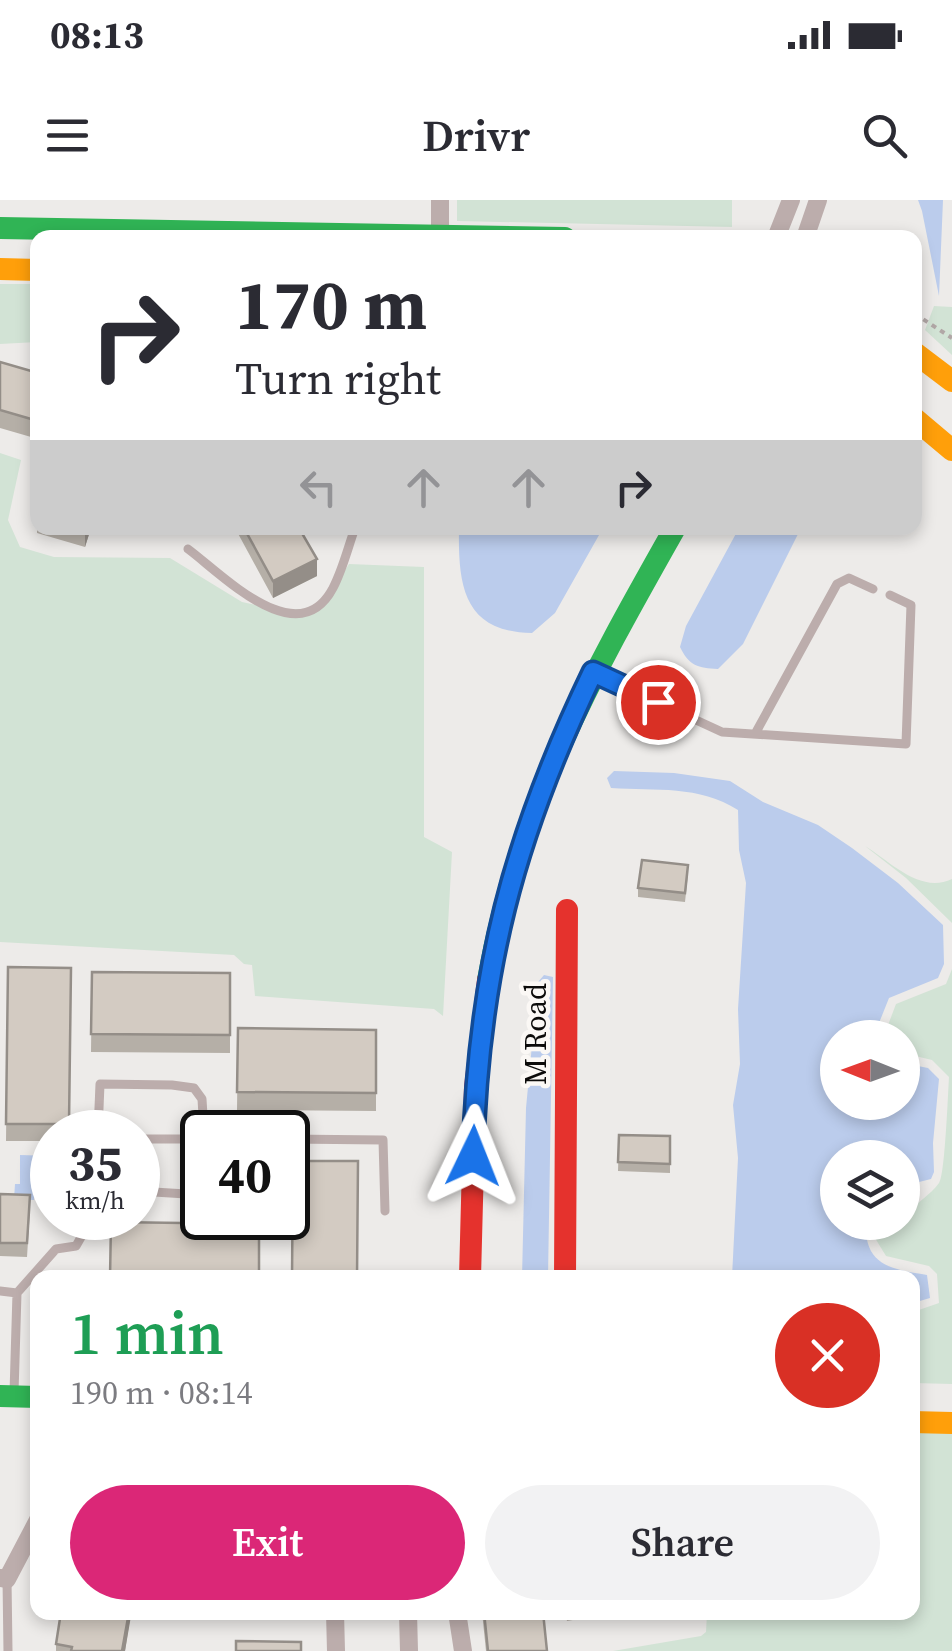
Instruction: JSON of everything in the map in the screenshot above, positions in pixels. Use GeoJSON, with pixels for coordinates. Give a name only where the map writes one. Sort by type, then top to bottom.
{"type":"FeatureCollection","features":[{"type":"Feature","properties":{"kind":"street"},"geometry":{"type":"LineString","coordinates":[[440,200],[440,230]]}},
{"type":"Feature","properties":{"kind":"street"},"geometry":{"type":"LineString","coordinates":[[779,230],[791,200]]}},
{"type":"Feature","properties":{"kind":"street"},"geometry":{"type":"LineString","coordinates":[[808,230],[818,200]]}},
{"type":"Feature","properties":{"kind":"street"},"geometry":{"type":"LineString","coordinates":[[0,228],[110,230]]}},
{"type":"Feature","properties":{"kind":"street"},"geometry":{"type":"LineString","coordinates":[[0,269],[30,270]]}},
{"type":"Feature","properties":{"kind":"street"},"geometry":{"type":"LineString","coordinates":[[922,358],[952,381]]}},
{"type":"Feature","properties":{"kind":"street"},"geometry":{"type":"LineString","coordinates":[[922,425],[952,450]]}},
{"type":"Feature","properties":{"kind":"street"},"geometry":{"type":"LineString","coordinates":[[470,1270],[475,1085],[498,929],[537,797],[593,672],[671,535]]}},
{"type":"Feature","properties":{"kind":"street","name":"M Road"},"geometry":{"type":"LineString","coordinates":[[565,1270],[567,910]]}},
{"type":"Feature","properties":{"kind":"street"},"geometry":{"type":"LineString","coordinates":[[920,1422],[952,1423]]}},
{"type":"Feature","properties":{"kind":"street"},"geometry":{"type":"LineString","coordinates":[[4,1578],[30,1534]]}},
{"type":"Feature","properties":{"kind":"street"},"geometry":{"type":"LineString","coordinates":[[335,1620],[336,1651]]}},
{"type":"Feature","properties":{"kind":"street"},"geometry":{"type":"LineString","coordinates":[[408,1620],[409,1651]]}},
{"type":"Feature","properties":{"kind":"street"},"geometry":{"type":"LineString","coordinates":[[458,1620],[463,1651]]}},
{"type":"Feature","properties":{"kind":"lane"},"geometry":{"type":"LineString","coordinates":[[188,550],[258,604],[274,611],[296,612],[316,608],[333,590],[353,535]]}},
{"type":"Feature","properties":{"kind":"lane"},"geometry":{"type":"LineString","coordinates":[[754,734],[837,584],[849,578],[873,589]]}},
{"type":"Feature","properties":{"kind":"lane"},"geometry":{"type":"LineString","coordinates":[[593,672],[722,732],[906,744],[911,605],[890,595]]}},
{"type":"Feature","properties":{"kind":"lane"},"geometry":{"type":"LineString","coordinates":[[99,1110],[100,1084],[194,1088],[202,1098],[202,1110]]}},
{"type":"Feature","properties":{"kind":"lane"},"geometry":{"type":"LineString","coordinates":[[310,1139],[383,1140],[385,1211]]}},
{"type":"Feature","properties":{"kind":"lane"},"geometry":{"type":"LineString","coordinates":[[37,1270],[56,1248],[76,1246],[79,1240]]}},
{"type":"Feature","properties":{"kind":"lane"},"geometry":{"type":"LineString","coordinates":[[17,1396],[17,1293],[30,1278]]}},
{"type":"Feature","properties":{"kind":"lane"},"geometry":{"type":"LineString","coordinates":[[0,1291],[17,1293]]}},
{"type":"Feature","properties":{"kind":"lane"},"geometry":{"type":"LineString","coordinates":[[4,1578],[8,1651]]}},
{"type":"Feature","properties":{"kind":"path"},"geometry":{"type":"LineString","coordinates":[[922,319],[952,338]]}},
{"type":"Feature","properties":{"kind":"green space"},"geometry":{"type":"Polygon","coordinates":[[[457,200],[732,200],[732,227],[457,221],[457,200]]]}},
{"type":"Feature","properties":{"kind":"green space"},"geometry":{"type":"Polygon","coordinates":[[[0,284],[30,284],[30,342],[0,344],[0,284]]]}},
{"type":"Feature","properties":{"kind":"green space"},"geometry":{"type":"Polygon","coordinates":[[[934,306],[952,307],[952,355],[925,330],[934,306]]]}},
{"type":"Feature","properties":{"kind":"green space"},"geometry":{"type":"Polygon","coordinates":[[[0,453],[21,460],[8,520],[20,547],[54,557],[170,558],[242,602],[276,609],[320,609],[349,564],[424,567],[424,837],[452,852],[443,1016],[434,1009],[255,996],[252,965],[244,964],[234,955],[0,942],[0,453]]]}},
{"type":"Feature","properties":{"kind":"green space"},"geometry":{"type":"Polygon","coordinates":[[[865,846],[917,879],[940,883],[952,879],[952,923],[906,878],[865,846]]]}},
{"type":"Feature","properties":{"kind":"green space"},"geometry":{"type":"Polygon","coordinates":[[[952,969],[952,1384],[920,1383],[920,1310],[939,1303],[937,1274],[929,1266],[886,1256],[876,1240],[920,1240],[920,1202],[939,1183],[945,1151],[949,1077],[932,1060],[920,1057],[920,1020],[890,1020],[896,1004],[946,984],[952,969]]]}},
{"type":"Feature","properties":{"kind":"green space"},"geometry":{"type":"Polygon","coordinates":[[[920,1432],[952,1433],[952,1651],[613,1651],[706,1632],[707,1620],[920,1620],[920,1432]]]}},
{"type":"Feature","properties":{"kind":"water"},"geometry":{"type":"Polygon","coordinates":[[[918,200],[943,200],[939,296],[922,211],[918,200]]]}},
{"type":"Feature","properties":{"kind":"water"},"geometry":{"type":"Polygon","coordinates":[[[459,535],[599,535],[555,613],[532,633],[509,631],[478,614],[469,602],[460,568],[459,535]]]}},
{"type":"Feature","properties":{"kind":"water"},"geometry":{"type":"Polygon","coordinates":[[[735,535],[798,535],[743,644],[718,669],[700,667],[687,658],[680,647],[686,626],[735,535]]]}},
{"type":"Feature","properties":{"kind":"water"},"geometry":{"type":"Polygon","coordinates":[[[614,771],[674,773],[730,781],[763,802],[818,825],[898,883],[943,925],[944,964],[938,978],[889,998],[880,1020],[820,1020],[820,1120],[920,1120],[920,1066],[928,1068],[939,1079],[931,1179],[920,1182],[920,1140],[820,1140],[820,1240],[868,1240],[875,1257],[902,1270],[732,1270],[738,1158],[733,1105],[740,1064],[738,1009],[746,883],[739,850],[738,810],[693,793],[611,788],[607,778],[614,771]]]}},
{"type":"Feature","properties":{"kind":"water"},"geometry":{"type":"Polygon","coordinates":[[[544,975],[553,977],[548,1270],[522,1270],[526,1108],[538,982],[544,975]]]}},
{"type":"Feature","properties":{"kind":"water"},"geometry":{"type":"Polygon","coordinates":[[[20,1155],[30,1155],[30,1200],[14,1199],[15,1184],[20,1184],[20,1155]]]}},
{"type":"Feature","properties":{"kind":"water"},"geometry":{"type":"Polygon","coordinates":[[[920,1274],[927,1275],[930,1298],[920,1301],[920,1274]]]}},
{"type":"Feature","properties":{"kind":"building"},"geometry":{"type":"Polygon","coordinates":[[[0,362],[30,371],[30,419],[0,410],[0,362]]]}},
{"type":"Feature","properties":{"kind":"building"},"geometry":{"type":"Polygon","coordinates":[[[248,535],[303,535],[317,559],[273,581],[248,535]]]}},
{"type":"Feature","properties":{"kind":"building"},"geometry":{"type":"Polygon","coordinates":[[[642,860],[688,865],[685,893],[638,888],[642,860]]]}},
{"type":"Feature","properties":{"kind":"building"},"geometry":{"type":"Polygon","coordinates":[[[8,967],[71,968],[69,1110],[30,1110],[30,1124],[6,1124],[8,967]]]}},
{"type":"Feature","properties":{"kind":"building"},"geometry":{"type":"Polygon","coordinates":[[[92,972],[230,973],[230,1035],[91,1034],[92,972]]]}},
{"type":"Feature","properties":{"kind":"building"},"geometry":{"type":"Polygon","coordinates":[[[238,1028],[376,1030],[376,1093],[237,1092],[238,1028]]]}},
{"type":"Feature","properties":{"kind":"building"},"geometry":{"type":"Polygon","coordinates":[[[619,1135],[670,1136],[670,1164],[618,1162],[619,1135]]]}},
{"type":"Feature","properties":{"kind":"building"},"geometry":{"type":"Polygon","coordinates":[[[310,1161],[358,1161],[357,1270],[292,1270],[292,1240],[310,1240],[310,1161]]]}},
{"type":"Feature","properties":{"kind":"building"},"geometry":{"type":"Polygon","coordinates":[[[0,1194],[30,1195],[27,1243],[0,1243],[0,1194]]]}},
{"type":"Feature","properties":{"kind":"building"},"geometry":{"type":"Polygon","coordinates":[[[160,1223],[180,1223],[180,1240],[259,1240],[259,1270],[110,1270],[111,1240],[160,1240],[160,1223]]]}},
{"type":"Feature","properties":{"kind":"building"},"geometry":{"type":"Polygon","coordinates":[[[60,1620],[128,1620],[122,1651],[71,1651],[72,1647],[56,1644],[60,1620]]]}},
{"type":"Feature","properties":{"kind":"building"},"geometry":{"type":"Polygon","coordinates":[[[485,1620],[544,1620],[547,1651],[488,1651],[485,1620]]]}},
{"type":"Feature","properties":{"kind":"building"},"geometry":{"type":"Polygon","coordinates":[[[236,1641],[301,1642],[301,1651],[236,1651],[236,1641]]]}},
{"type":"Feature","properties":{"kind":"traffic: fast"},"geometry":{"type":"LineString","coordinates":[[0,228],[113,230]]}},
{"type":"Feature","properties":{"kind":"traffic: fast"},"geometry":{"type":"LineString","coordinates":[[488,980],[501,917],[538,800],[586,692],[671,535]]}},
{"type":"Feature","properties":{"kind":"traffic: fast"},"geometry":{"type":"LineString","coordinates":[[0,1396],[30,1397]]}},
{"type":"Feature","properties":{"kind":"traffic: slow"},"geometry":{"type":"LineString","coordinates":[[0,269],[30,270]]}},
{"type":"Feature","properties":{"kind":"traffic: slow"},"geometry":{"type":"LineString","coordinates":[[922,358],[952,381]]}},
{"type":"Feature","properties":{"kind":"traffic: slow"},"geometry":{"type":"LineString","coordinates":[[922,425],[952,450]]}},
{"type":"Feature","properties":{"kind":"traffic: slow"},"geometry":{"type":"LineString","coordinates":[[920,1422],[952,1423]]}},
{"type":"Feature","properties":{"kind":"traffic: jam"},"geometry":{"type":"LineString","coordinates":[[565,1270],[567,910]]}},
{"type":"Feature","properties":{"kind":"traffic: jam"},"geometry":{"type":"LineString","coordinates":[[470,1270],[475,1087],[488,980]]}},
{"type":"Feature","properties":{"kind":"route"},"geometry":{"type":"LineString","coordinates":[[473,1156],[475,1085],[484,1007],[498,929],[537,797],[593,672],[658,702]]}}]}
